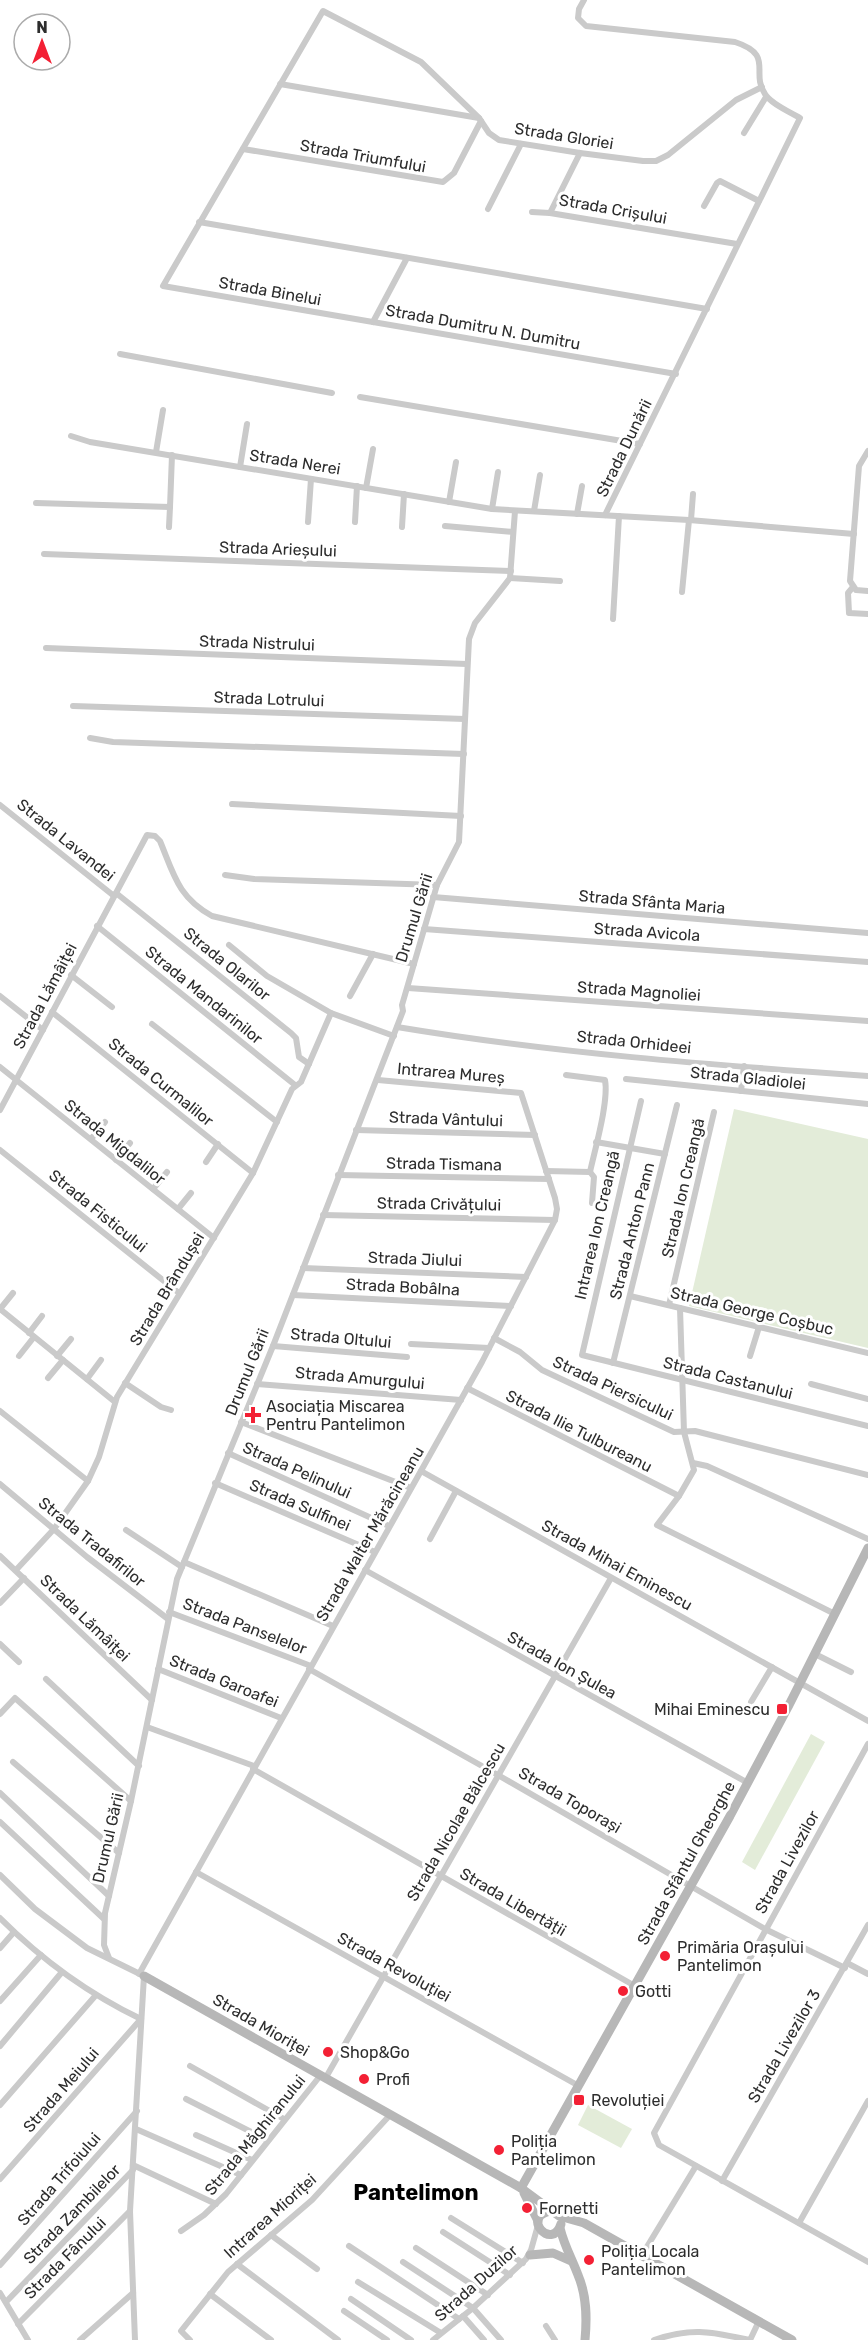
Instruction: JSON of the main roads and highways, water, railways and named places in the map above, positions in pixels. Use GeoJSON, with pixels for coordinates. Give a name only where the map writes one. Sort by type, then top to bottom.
{"type":"FeatureCollection","features":[{"type":"Feature","properties":{"kind":"place","name":"Asociația Miscarea Pentru Pantelimon"},"geometry":{"type":"Point","coordinates":[253,1415]}},
{"type":"Feature","properties":{"kind":"place","name":"Mihai Eminescu"},"geometry":{"type":"Point","coordinates":[782,1709]}},
{"type":"Feature","properties":{"kind":"place","name":"Primăria Orașului Pantelimon"},"geometry":{"type":"Point","coordinates":[665,1956]}},
{"type":"Feature","properties":{"kind":"place","name":"Gotti"},"geometry":{"type":"Point","coordinates":[623,1991]}},
{"type":"Feature","properties":{"kind":"place","name":"Shop&Go"},"geometry":{"type":"Point","coordinates":[328,2052]}},
{"type":"Feature","properties":{"kind":"place","name":"Profi"},"geometry":{"type":"Point","coordinates":[364,2079]}},
{"type":"Feature","properties":{"kind":"place","name":"Revoluției"},"geometry":{"type":"Point","coordinates":[579,2100]}},
{"type":"Feature","properties":{"kind":"place","name":"Poliția Pantelimon"},"geometry":{"type":"Point","coordinates":[499,2150]}},
{"type":"Feature","properties":{"kind":"place","name":"Fornetti"},"geometry":{"type":"Point","coordinates":[527,2208]}},
{"type":"Feature","properties":{"kind":"place","name":"Poliția Locala Pantelimon"},"geometry":{"type":"Point","coordinates":[589,2260]}},
{"type":"Feature","properties":{"kind":"district","name":"Pantelimon"},"geometry":{"type":"Point","coordinates":[416,2192]}}]}
